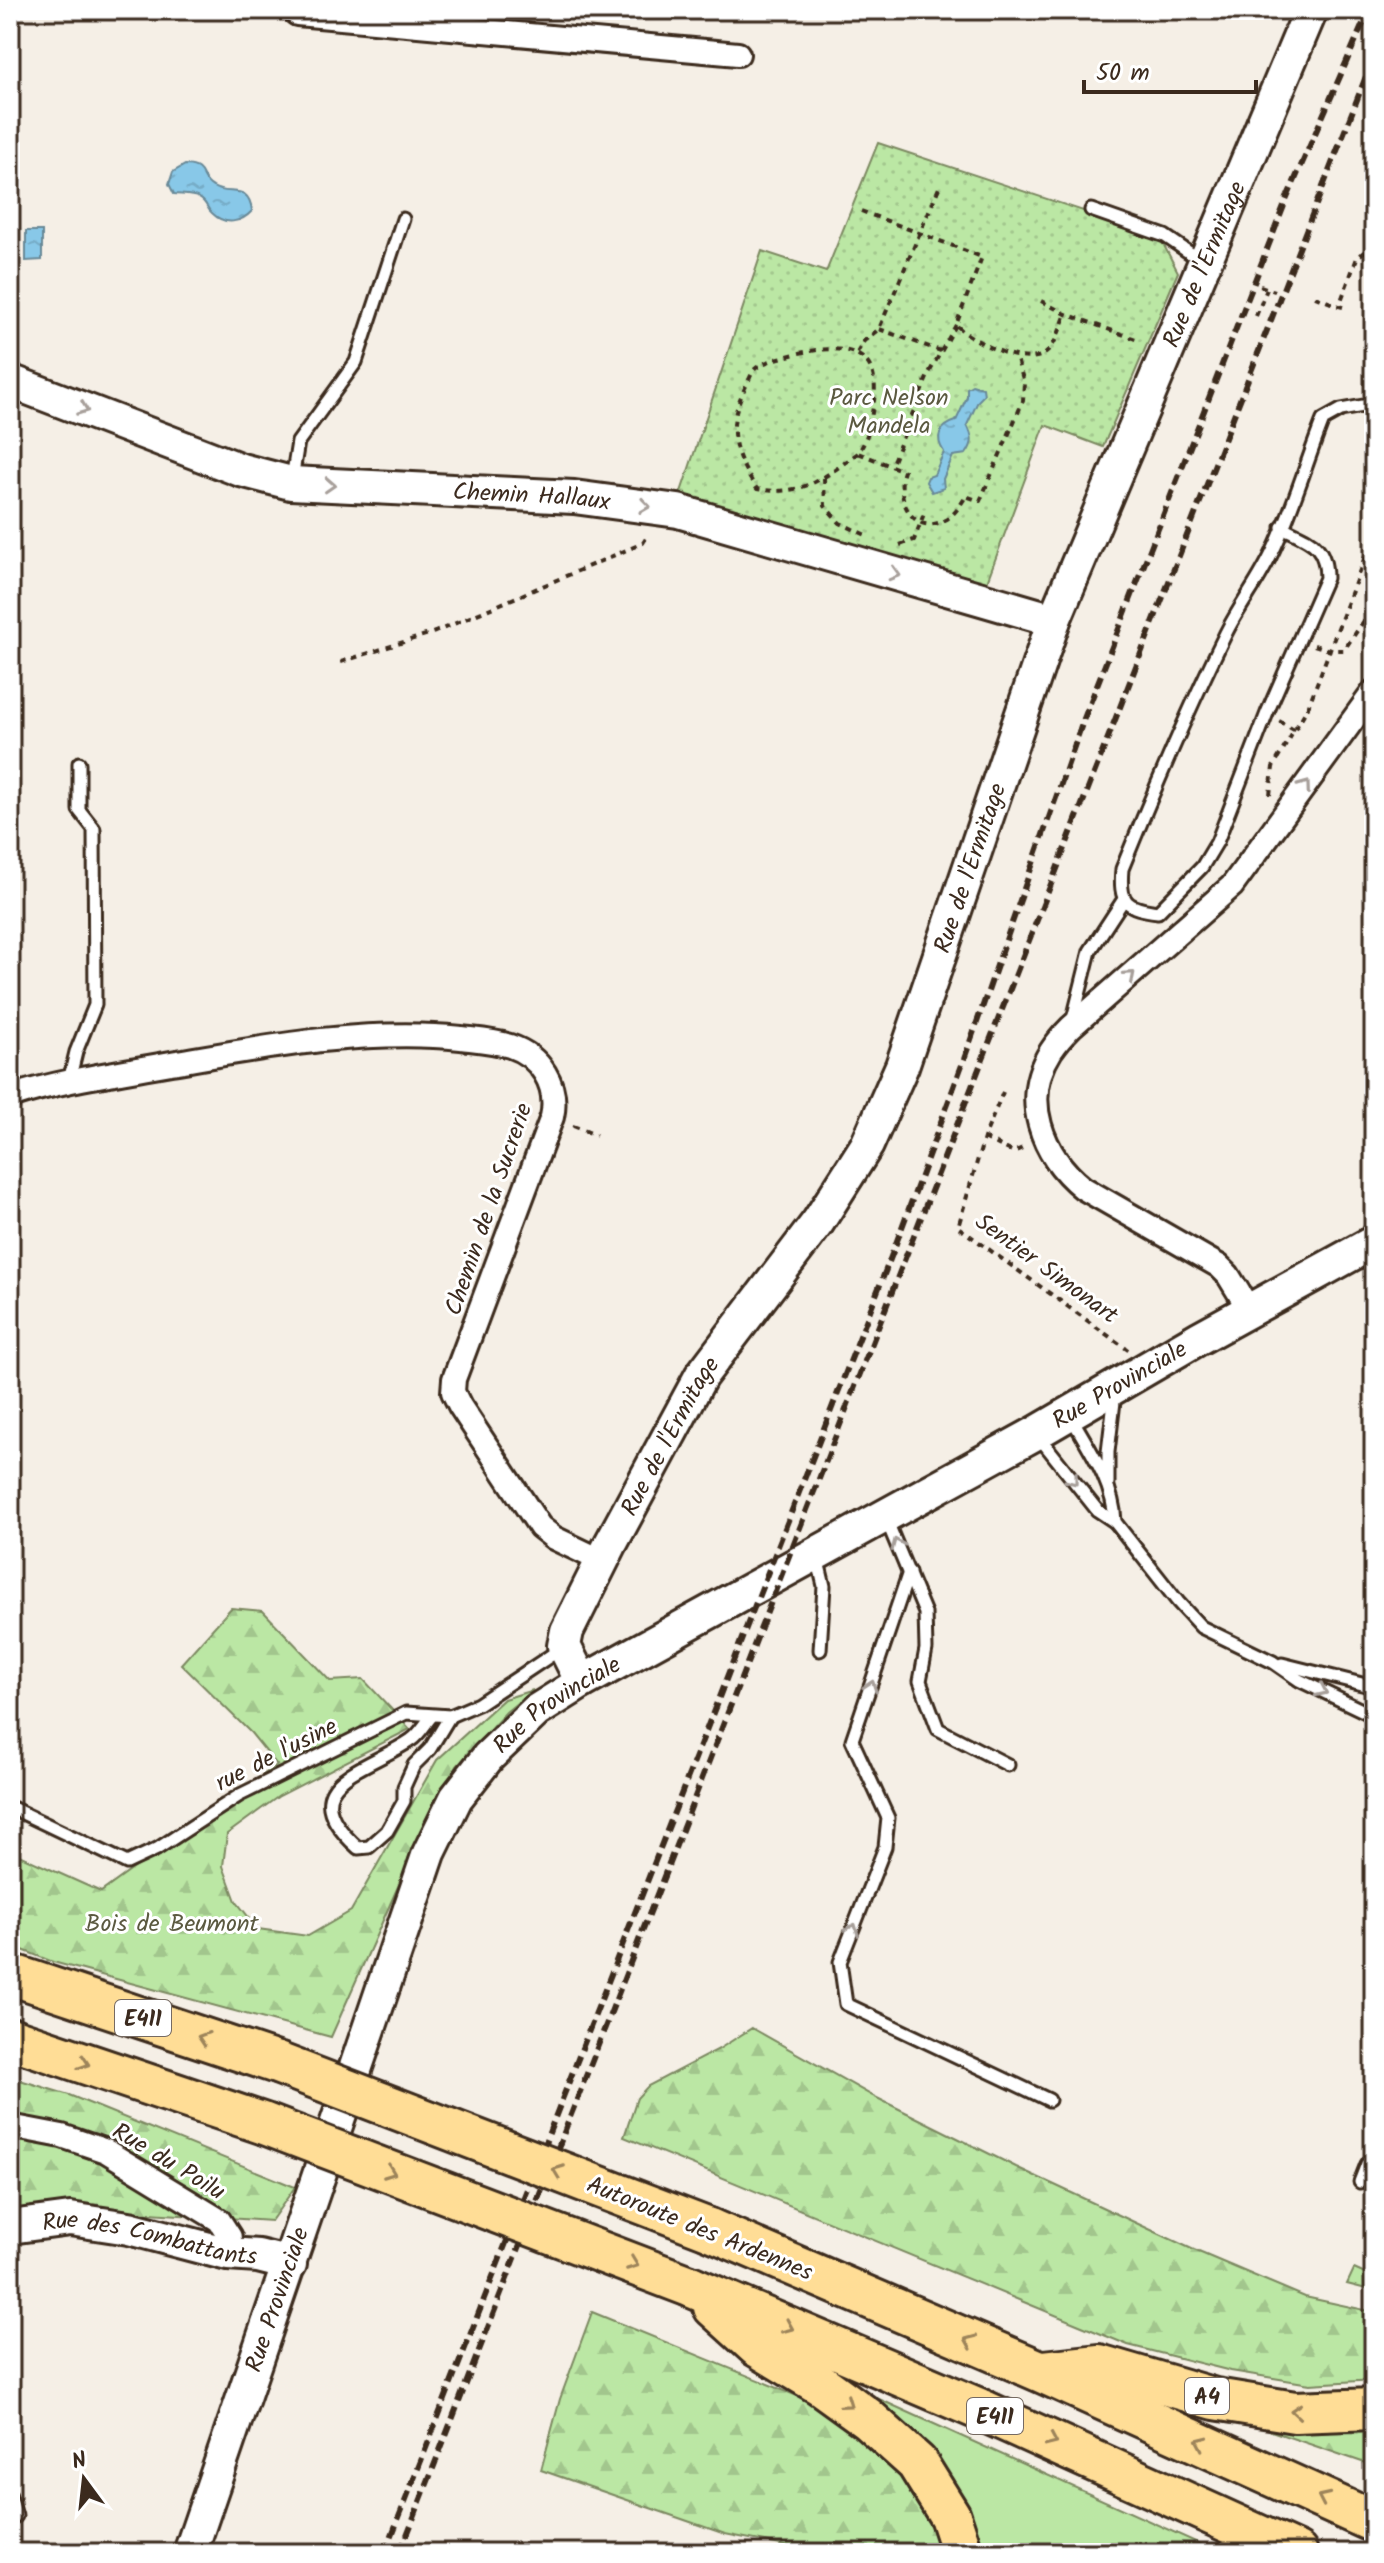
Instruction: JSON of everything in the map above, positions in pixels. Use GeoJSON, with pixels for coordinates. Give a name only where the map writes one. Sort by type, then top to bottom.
{"type":"FeatureCollection","features":[{"type":"Feature","properties":{"kind":"highway","name":"Autoroute des Ardennes"},"geometry":{"type":"LineString","coordinates":[[10,1974],[277,2063],[709,2229],[1042,2372],[1374,2522]]}},
{"type":"Feature","properties":{"kind":"highway","name":"E411"},"geometry":{"type":"LineString","coordinates":[[10,2038],[265,2124],[690,2286],[986,2412],[1297,2553]]}},
{"type":"Feature","properties":{"kind":"highway"},"geometry":{"type":"LineString","coordinates":[[690,2286],[757,2346],[820,2384],[867,2418],[917,2463],[950,2516],[962,2553]]}},
{"type":"Feature","properties":{"kind":"highway","name":"A4"},"geometry":{"type":"LineString","coordinates":[[1042,2372],[1099,2365],[1215,2399],[1295,2412],[1374,2409]]}},
{"type":"Feature","properties":{"kind":"street"},"geometry":{"type":"LineString","coordinates":[[292,10],[297,14],[738,54]]}},
{"type":"Feature","properties":{"kind":"street","name":"Rue de l'Ermitage"},"geometry":{"type":"LineString","coordinates":[[564,1646],[567,1631],[602,1561],[701,1376],[818,1222],[867,1145],[902,1066],[1054,620],[1311,10]]}},
{"type":"Feature","properties":{"kind":"street","name":"Chemin Hallaux"},"geometry":{"type":"LineString","coordinates":[[10,381],[241,470],[291,483],[574,497],[663,508],[1054,620]]}},
{"type":"Feature","properties":{"kind":"street"},"geometry":{"type":"LineString","coordinates":[[1250,1311],[1219,1266],[1083,1188],[1057,1164],[1043,1139],[1037,1110],[1041,1072],[1050,1052],[1071,1027],[1232,886],[1374,691]]}},
{"type":"Feature","properties":{"kind":"street","name":"Chemin de la Sucrerie"},"geometry":{"type":"LineString","coordinates":[[10,1097],[69,1081],[222,1054],[381,1034],[445,1036],[496,1042],[521,1051],[537,1062],[551,1088],[553,1112],[454,1379],[453,1392],[540,1527],[554,1538],[602,1561]]}},
{"type":"Feature","properties":{"kind":"street","name":"Rue Provinciale"},"geometry":{"type":"LineString","coordinates":[[190,2553],[429,1853],[456,1798],[488,1757],[536,1711],[582,1682],[1036,1433],[1374,1242]]}},
{"type":"Feature","properties":{"kind":"street"},"geometry":{"type":"LineString","coordinates":[[564,1646],[582,1682]]}},
{"type":"Feature","properties":{"kind":"street","name":"Rue du Poilu"},"geometry":{"type":"LineString","coordinates":[[10,2126],[62,2136],[106,2151],[158,2181],[219,2220],[230,2237],[228,2254]]}},
{"type":"Feature","properties":{"kind":"street","name":"Rue des Combattants"},"geometry":{"type":"LineString","coordinates":[[10,2227],[70,2219],[129,2228],[228,2254],[258,2256],[290,2264]]}},
{"type":"Feature","properties":{"kind":"lane"},"geometry":{"type":"LineString","coordinates":[[1091,210],[1165,236],[1203,263]]}},
{"type":"Feature","properties":{"kind":"lane"},"geometry":{"type":"LineString","coordinates":[[291,483],[298,442],[356,362],[403,219]]}},
{"type":"Feature","properties":{"kind":"lane"},"geometry":{"type":"LineString","coordinates":[[1282,527],[1313,543],[1326,559],[1326,578],[1267,713],[1217,842],[1202,867],[1158,912],[1135,909],[1124,899],[1120,888],[1122,869],[1202,681],[1235,615],[1273,552],[1282,527],[1323,420],[1341,410],[1374,404]]}},
{"type":"Feature","properties":{"kind":"lane"},"geometry":{"type":"LineString","coordinates":[[69,1081],[76,1052],[95,1005],[94,829],[79,810],[79,763]]}},
{"type":"Feature","properties":{"kind":"lane"},"geometry":{"type":"LineString","coordinates":[[1071,1027],[1090,951],[1124,899]]}},
{"type":"Feature","properties":{"kind":"lane"},"geometry":{"type":"LineString","coordinates":[[1108,1488],[1108,1452],[1116,1387]]}},
{"type":"Feature","properties":{"kind":"lane"},"geometry":{"type":"LineString","coordinates":[[1069,1414],[1114,1502],[1115,1522]]}},
{"type":"Feature","properties":{"kind":"lane"},"geometry":{"type":"LineString","coordinates":[[1036,1433],[1097,1510],[1115,1522],[1201,1627],[1374,1716]]}},
{"type":"Feature","properties":{"kind":"lane"},"geometry":{"type":"LineString","coordinates":[[885,1516],[925,1613],[926,1649],[920,1681],[938,1729],[1008,1765]]}},
{"type":"Feature","properties":{"kind":"lane"},"geometry":{"type":"LineString","coordinates":[[816,1552],[824,1586],[820,1650]]}},
{"type":"Feature","properties":{"kind":"lane"},"geometry":{"type":"LineString","coordinates":[[909,1572],[852,1740],[888,1818],[885,1847],[840,1962],[846,2004],[1049,2100]]}},
{"type":"Feature","properties":{"kind":"lane","name":"rue de l'usine"},"geometry":{"type":"LineString","coordinates":[[10,1807],[127,1863],[157,1849],[240,1795],[406,1713],[450,1716],[478,1704],[564,1646]]}},
{"type":"Feature","properties":{"kind":"lane"},"geometry":{"type":"LineString","coordinates":[[1273,1662],[1374,1687]]}},
{"type":"Feature","properties":{"kind":"lane"},"geometry":{"type":"LineString","coordinates":[[431,1717],[413,1739],[356,1769],[335,1787],[329,1798],[331,1811],[337,1825],[358,1848],[369,1847],[387,1831],[404,1801],[404,1787],[414,1765],[430,1749],[450,1716]]}},
{"type":"Feature","properties":{"kind":"lane"},"geometry":{"type":"LineString","coordinates":[[1360,2182],[1367,2164]]}},
{"type":"Feature","properties":{"kind":"lane"},"geometry":{"type":"LineString","coordinates":[[10,2496],[16,2516]]}},
{"type":"Feature","properties":{"kind":"path"},"geometry":{"type":"LineString","coordinates":[[857,353],[864,341],[879,329],[941,183]]}},
{"type":"Feature","properties":{"kind":"path"},"geometry":{"type":"LineString","coordinates":[[861,211],[982,257],[956,325],[929,373],[891,466]]}},
{"type":"Feature","properties":{"kind":"path"},"geometry":{"type":"LineString","coordinates":[[1315,297],[1341,307],[1357,258],[1373,244]]}},
{"type":"Feature","properties":{"kind":"path"},"geometry":{"type":"LineString","coordinates":[[1260,286],[1275,291]]}},
{"type":"Feature","properties":{"kind":"path"},"geometry":{"type":"LineString","coordinates":[[1256,316],[1267,289]]}},
{"type":"Feature","properties":{"kind":"path"},"geometry":{"type":"LineString","coordinates":[[1041,301],[1066,314],[1166,350]]}},
{"type":"Feature","properties":{"kind":"path"},"geometry":{"type":"LineString","coordinates":[[956,325],[968,337],[1016,357],[1034,360],[1049,351],[1066,314]]}},
{"type":"Feature","properties":{"kind":"path"},"geometry":{"type":"LineString","coordinates":[[879,329],[942,351]]}},
{"type":"Feature","properties":{"kind":"path"},"geometry":{"type":"LineString","coordinates":[[817,349],[857,353],[873,368],[877,385],[867,441],[858,453],[824,478],[803,488],[776,492],[757,489],[740,464],[733,436],[739,399],[755,369],[782,357],[817,349]]}},
{"type":"Feature","properties":{"kind":"path"},"geometry":{"type":"LineString","coordinates":[[858,453],[904,471],[899,486],[903,502],[909,514],[920,522],[932,524],[945,520],[957,510],[966,496],[980,501],[1023,401],[1024,382],[1016,357]]}},
{"type":"Feature","properties":{"kind":"path"},"geometry":{"type":"LineString","coordinates":[[824,478],[825,506],[840,523],[875,539]]}},
{"type":"Feature","properties":{"kind":"path"},"geometry":{"type":"LineString","coordinates":[[341,662],[435,632],[643,543],[663,508]]}},
{"type":"Feature","properties":{"kind":"path"},"geometry":{"type":"LineString","coordinates":[[888,542],[901,545],[914,540],[925,511]]}},
{"type":"Feature","properties":{"kind":"path"},"geometry":{"type":"LineString","coordinates":[[1269,803],[1273,767],[1308,707],[1366,554],[1374,556]]}},
{"type":"Feature","properties":{"kind":"path"},"geometry":{"type":"LineString","coordinates":[[1301,640],[1330,650],[1344,650],[1374,606]]}},
{"type":"Feature","properties":{"kind":"path","name":"Sentier Simonart"},"geometry":{"type":"LineString","coordinates":[[1003,1092],[984,1138],[958,1227],[1126,1348],[1146,1369]]}},
{"type":"Feature","properties":{"kind":"path"},"geometry":{"type":"LineString","coordinates":[[984,1138],[1013,1152],[1043,1139]]}},
{"type":"Feature","properties":{"kind":"green space","name":"Parc Nelson Mandela"},"geometry":{"type":"Polygon","coordinates":[[[878,143],[1159,236],[1178,272],[1103,447],[1045,425],[982,595],[676,507],[762,251],[826,272],[878,143]]]}},
{"type":"Feature","properties":{"kind":"green space","name":"Bois de Beumont"},"geometry":{"type":"Polygon","coordinates":[[[231,1608],[263,1611],[330,1681],[363,1679],[410,1729],[279,1796],[227,1834],[223,1866],[236,1901],[258,1929],[308,1936],[351,1911],[437,1760],[504,1699],[533,1690],[506,1712],[457,1766],[412,1855],[331,2037],[53,1962],[10,1945],[10,1851],[101,1892],[277,1765],[251,1733],[181,1664],[231,1608]]]}},
{"type":"Feature","properties":{"kind":"green space"},"geometry":{"type":"Polygon","coordinates":[[[752,2028],[871,2095],[1194,2250],[1305,2297],[1374,2312],[1374,2380],[1310,2384],[1231,2371],[1128,2345],[624,2137],[637,2098],[648,2086],[752,2028]]]}},
{"type":"Feature","properties":{"kind":"green space"},"geometry":{"type":"Polygon","coordinates":[[[10,2077],[69,2095],[295,2187],[271,2221],[118,2211],[10,2214],[10,2077]]]}},
{"type":"Feature","properties":{"kind":"green space"},"geometry":{"type":"Polygon","coordinates":[[[1354,2269],[1374,2278],[1374,2291],[1347,2284],[1354,2269]]]}},
{"type":"Feature","properties":{"kind":"green space"},"geometry":{"type":"Polygon","coordinates":[[[592,2312],[817,2404],[892,2463],[936,2535],[940,2553],[793,2553],[791,2547],[725,2534],[541,2470],[560,2399],[592,2312]]]}},
{"type":"Feature","properties":{"kind":"green space"},"geometry":{"type":"Polygon","coordinates":[[[870,2395],[1220,2553],[978,2553],[935,2456],[870,2395]]]}},
{"type":"Feature","properties":{"kind":"green space"},"geometry":{"type":"Polygon","coordinates":[[[1269,2426],[1374,2427],[1374,2466],[1271,2431],[1269,2426]]]}},
{"type":"Feature","properties":{"kind":"water"},"geometry":{"type":"Polygon","coordinates":[[[185,165],[200,170],[208,184],[219,190],[243,193],[252,211],[238,220],[222,220],[199,198],[174,194],[169,184],[173,172],[185,165]]]}},
{"type":"Feature","properties":{"kind":"water"},"geometry":{"type":"Polygon","coordinates":[[[26,231],[42,231],[42,260],[26,261],[26,231]]]}},
{"type":"Feature","properties":{"kind":"water"},"geometry":{"type":"Polygon","coordinates":[[[972,385],[983,388],[984,395],[967,425],[970,447],[966,454],[953,456],[943,479],[944,488],[932,492],[926,482],[928,477],[934,475],[944,452],[939,442],[940,433],[956,421],[967,397],[967,388],[972,385]]]}},
{"type":"Feature","properties":{"kind":"railway"},"geometry":{"type":"LineString","coordinates":[[385,2553],[894,1249],[1083,721],[1287,198],[1369,10]]}},
{"type":"Feature","properties":{"kind":"railway"},"geometry":{"type":"LineString","coordinates":[[400,2553],[1374,56]]}}]}
